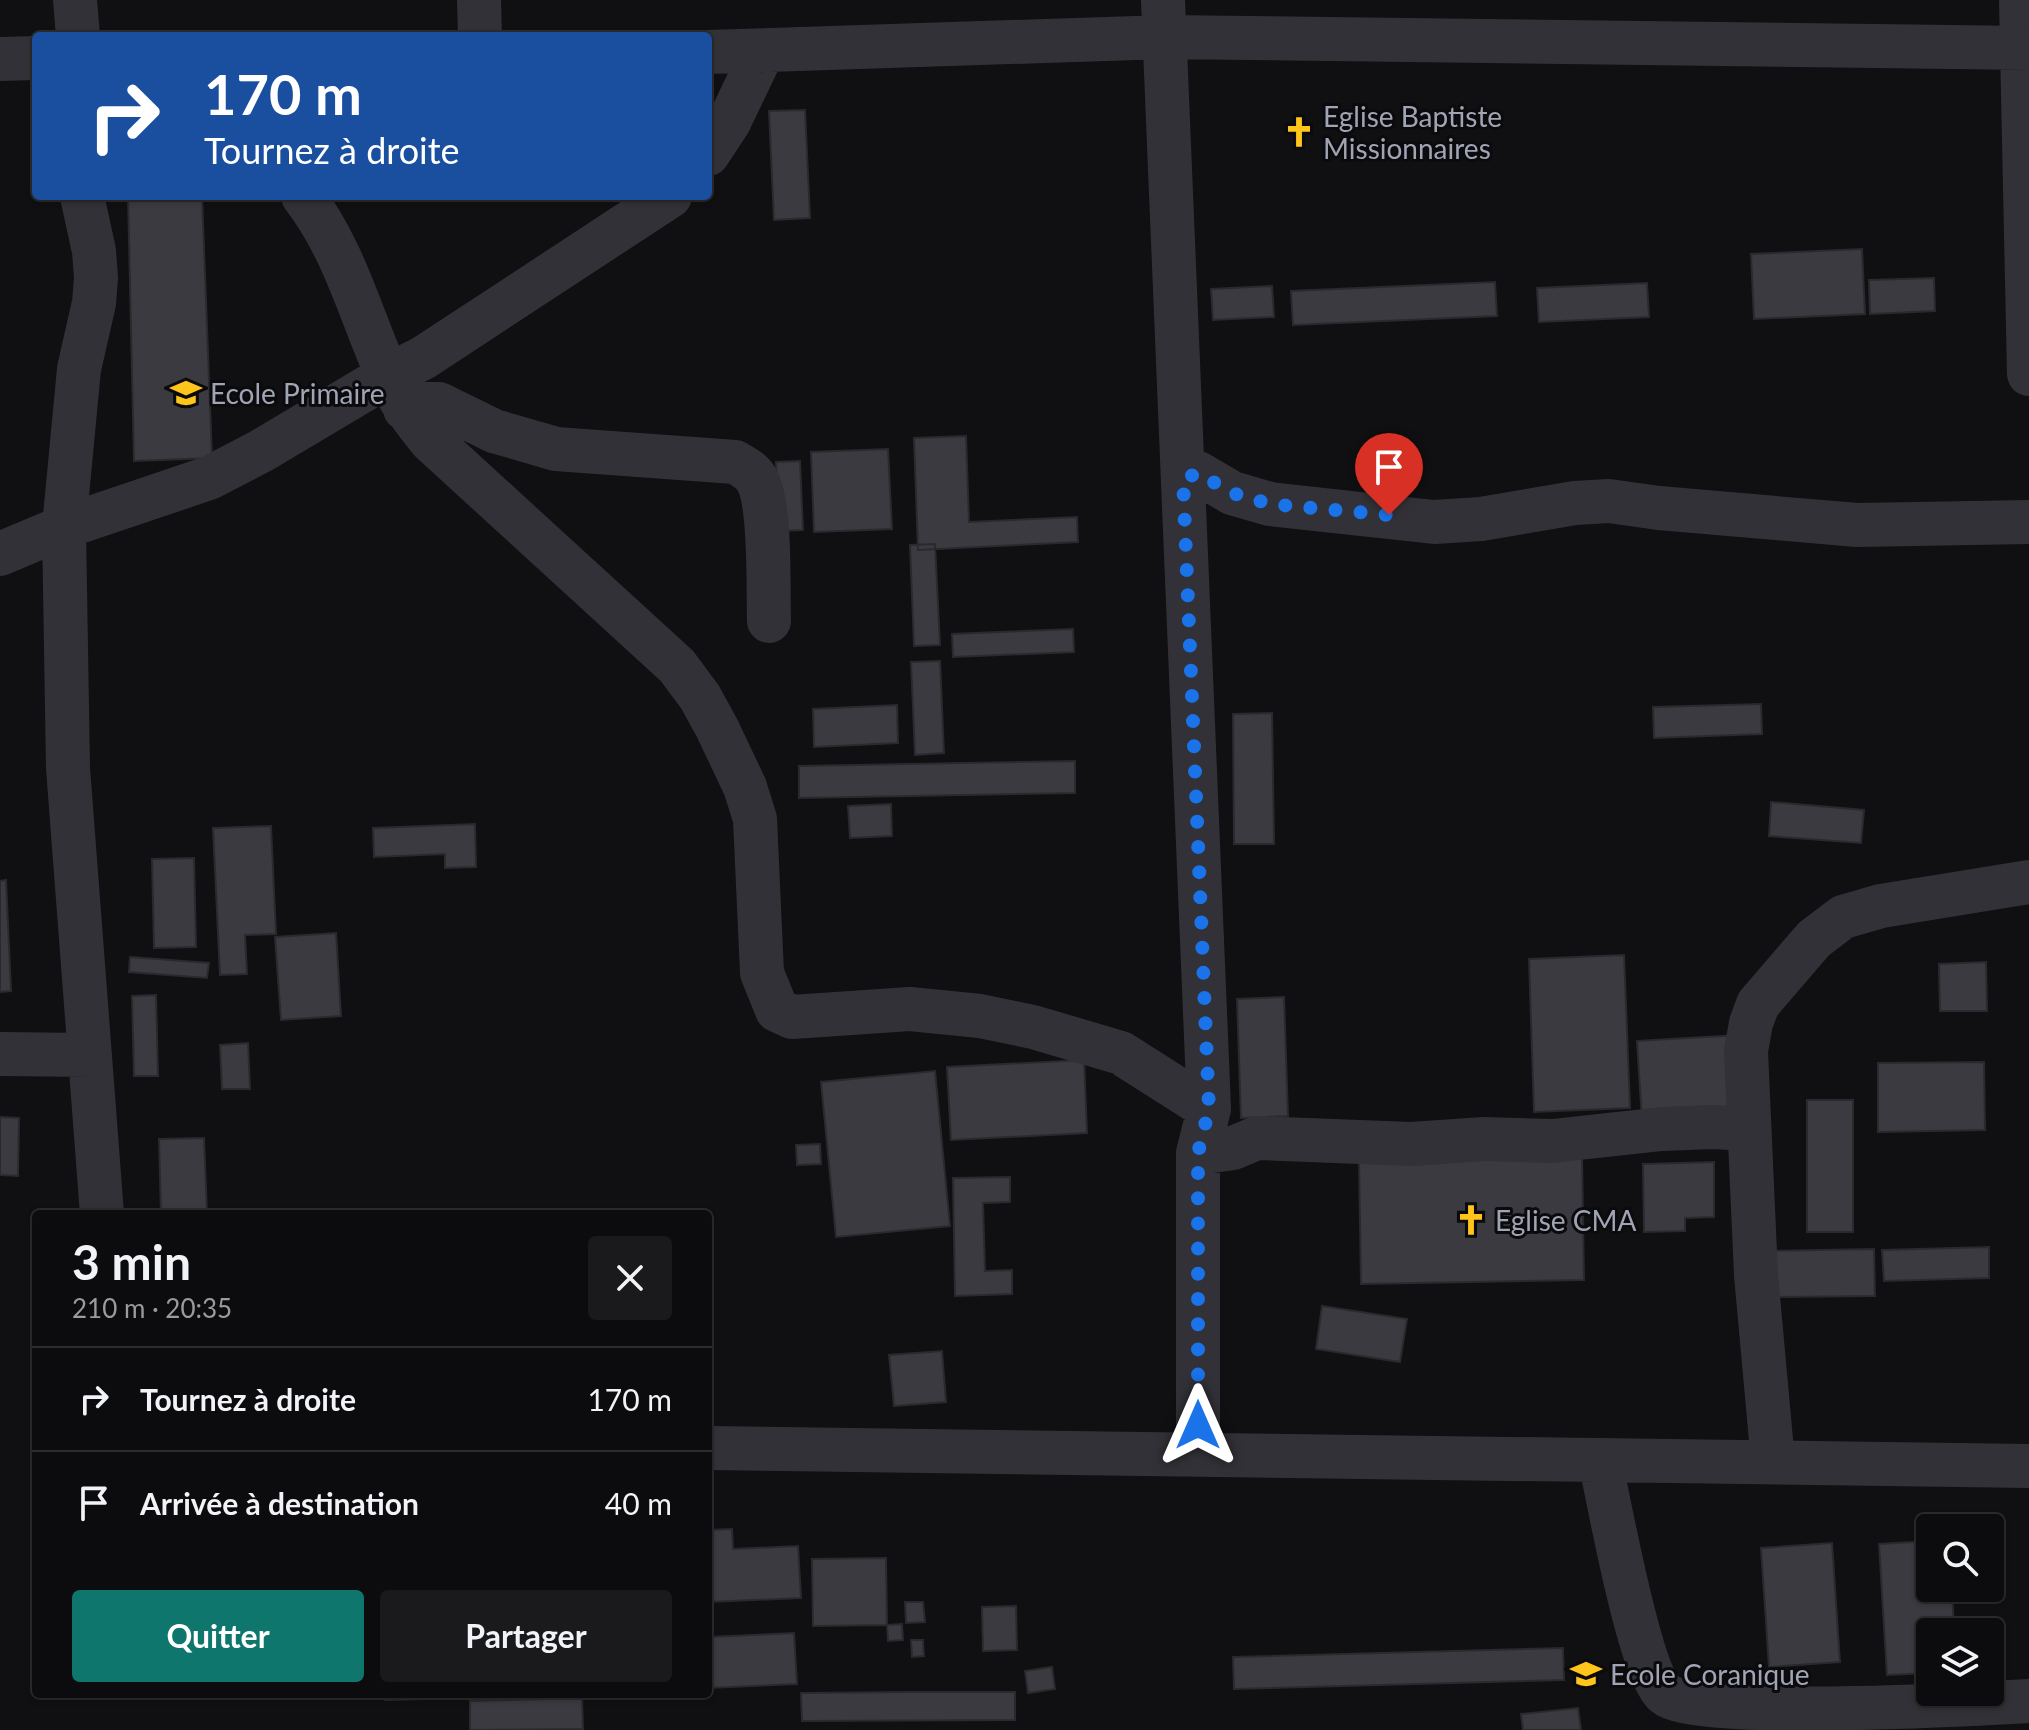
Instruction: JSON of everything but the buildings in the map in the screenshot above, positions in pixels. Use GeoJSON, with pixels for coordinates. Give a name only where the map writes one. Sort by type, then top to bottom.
{"type":"FeatureCollection","features":[{"type":"Feature","properties":{"kind":"street"},"geometry":{"type":"LineString","coordinates":[[75,0],[78,32]]}},
{"type":"Feature","properties":{"kind":"street"},"geometry":{"type":"LineString","coordinates":[[479,0],[480,32]]}},
{"type":"Feature","properties":{"kind":"street"},"geometry":{"type":"LineString","coordinates":[[2021,0],[2026,48],[2029,374]]}},
{"type":"Feature","properties":{"kind":"street"},"geometry":{"type":"LineString","coordinates":[[712,52],[763,51],[1164,18],[2026,48]]}},
{"type":"Feature","properties":{"kind":"street"},"geometry":{"type":"LineString","coordinates":[[1164,18],[1209,1109],[1198,1153],[1198,1455]]}},
{"type":"Feature","properties":{"kind":"street"},"geometry":{"type":"LineString","coordinates":[[712,148],[729,122],[763,51]]}},
{"type":"Feature","properties":{"kind":"street"},"geometry":{"type":"LineString","coordinates":[[0,59],[32,58]]}},
{"type":"Feature","properties":{"kind":"street"},"geometry":{"type":"LineString","coordinates":[[83,200],[94,251],[96,278],[94,303],[79,369],[64,527],[68,768],[102,1210]]}},
{"type":"Feature","properties":{"kind":"street"},"geometry":{"type":"LineString","coordinates":[[306,200],[335,245],[396,392],[431,441],[677,666],[700,697],[745,787],[755,819],[762,973],[777,1010],[792,1017],[910,1009],[980,1016],[1033,1027],[1121,1053],[1209,1109]]}},
{"type":"Feature","properties":{"kind":"street"},"geometry":{"type":"LineString","coordinates":[[0,554],[64,527],[209,478],[261,451],[396,392],[423,358],[664,200]]}},
{"type":"Feature","properties":{"kind":"street"},"geometry":{"type":"LineString","coordinates":[[396,392],[439,404],[494,431],[556,449],[735,462],[750,471],[759,483],[766,521],[769,621]]}},
{"type":"Feature","properties":{"kind":"street"},"geometry":{"type":"LineString","coordinates":[[1183,479],[1198,473],[1232,493],[1270,504],[1434,522],[1481,519],[1575,503],[1609,501],[1857,525],[2029,522]]}},
{"type":"Feature","properties":{"kind":"street"},"geometry":{"type":"LineString","coordinates":[[1773,1462],[1756,1275],[1746,1051],[1758,1004],[1814,939],[1843,917],[1881,906],[2029,882]]}},
{"type":"Feature","properties":{"kind":"street"},"geometry":{"type":"LineString","coordinates":[[0,1054],[90,1055]]}},
{"type":"Feature","properties":{"kind":"street"},"geometry":{"type":"LineString","coordinates":[[1198,1153],[1233,1148],[1257,1138],[1411,1144],[1484,1139],[1552,1141],[1662,1129],[1749,1129]]}},
{"type":"Feature","properties":{"kind":"street"},"geometry":{"type":"LineString","coordinates":[[712,1448],[2029,1466]]}},
{"type":"Feature","properties":{"kind":"street"},"geometry":{"type":"LineString","coordinates":[[1600,1460],[1637,1630],[1657,1684],[1665,1695],[1684,1703],[1739,1707],[1880,1708],[2029,1701]]}},
{"type":"Feature","properties":{"kind":"place","name":"Eglise Baptiste Missionnaires"},"geometry":{"type":"Point","coordinates":[1299,132]}},
{"type":"Feature","properties":{"kind":"place","name":"Ecole Primaire"},"geometry":{"type":"Point","coordinates":[186,393]}},
{"type":"Feature","properties":{"kind":"place","name":"Eglise CMA"},"geometry":{"type":"Point","coordinates":[1471,1220]}},
{"type":"Feature","properties":{"kind":"place","name":"Ecole Coranique"},"geometry":{"type":"Point","coordinates":[1586,1674]}},
{"type":"Feature","properties":{"kind":"route"},"geometry":{"type":"LineString","coordinates":[[1198,1425],[1198,1153],[1209,1109],[1183,479],[1198,473],[1232,493],[1270,504],[1389,515]]}}]}
